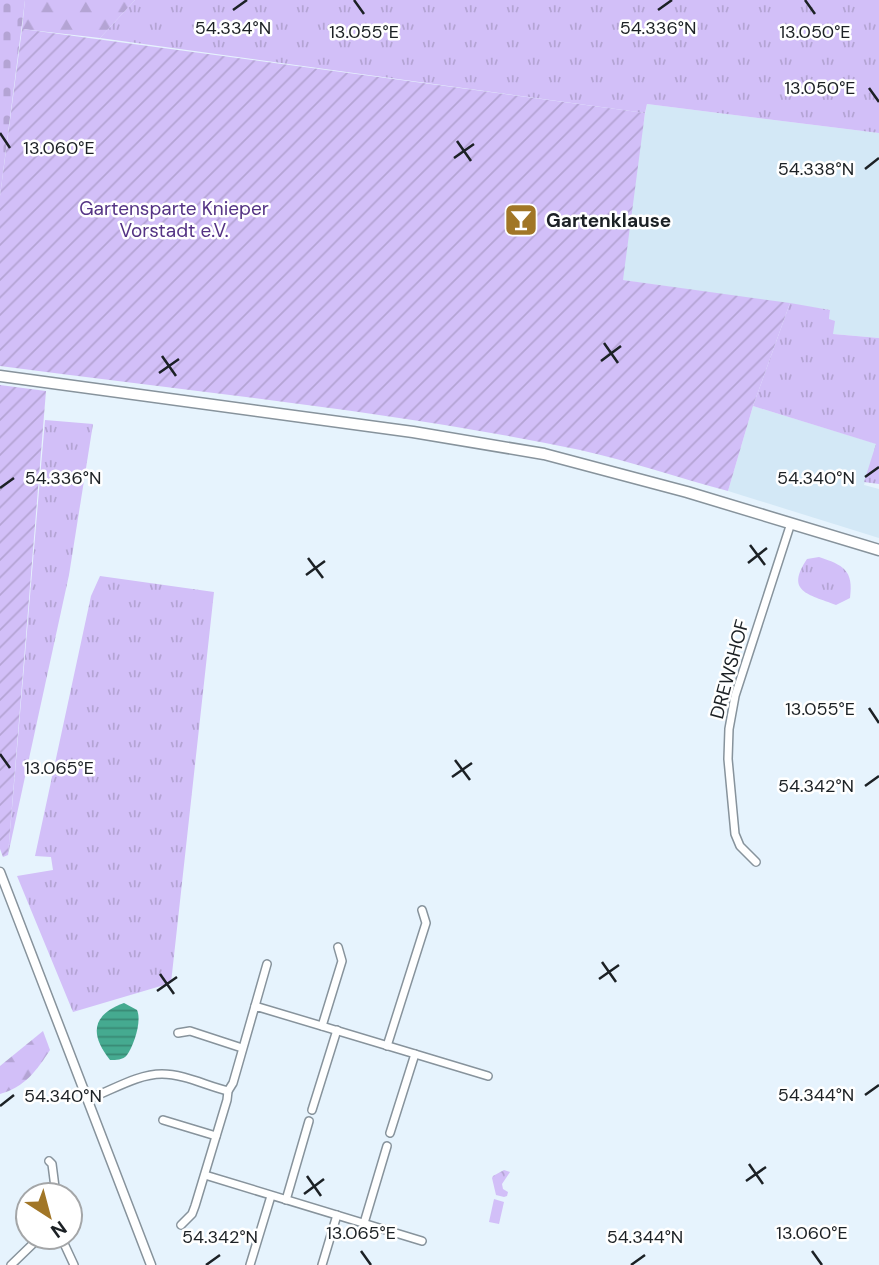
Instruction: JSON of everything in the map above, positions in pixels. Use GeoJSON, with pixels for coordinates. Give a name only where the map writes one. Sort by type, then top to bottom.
{"type":"FeatureCollection","features":[{"type":"Feature","properties":{"kind":"main road"},"geometry":{"type":"LineString","coordinates":[[0,376],[413,432],[544,454],[640,479],[879,550]]}},
{"type":"Feature","properties":{"kind":"street","name":"DREWSHOF"},"geometry":{"type":"LineString","coordinates":[[756,862],[740,846],[735,834],[728,759],[729,729],[735,696],[791,523]]}},
{"type":"Feature","properties":{"kind":"street"},"geometry":{"type":"LineString","coordinates":[[0,872],[151,1265]]}},
{"type":"Feature","properties":{"kind":"street"},"geometry":{"type":"LineString","coordinates":[[387,1046],[426,923],[422,910]]}},
{"type":"Feature","properties":{"kind":"street"},"geometry":{"type":"LineString","coordinates":[[322,1026],[342,961],[338,947]]}},
{"type":"Feature","properties":{"kind":"street"},"geometry":{"type":"LineString","coordinates":[[181,1226],[192,1214],[205,1175],[267,964]]}},
{"type":"Feature","properties":{"kind":"street"},"geometry":{"type":"LineString","coordinates":[[256,1006],[488,1076]]}},
{"type":"Feature","properties":{"kind":"street"},"geometry":{"type":"LineString","coordinates":[[312,1110],[337,1030]]}},
{"type":"Feature","properties":{"kind":"street"},"geometry":{"type":"LineString","coordinates":[[178,1033],[190,1031],[242,1048]]}},
{"type":"Feature","properties":{"kind":"street"},"geometry":{"type":"LineString","coordinates":[[390,1133],[415,1054]]}},
{"type":"Feature","properties":{"kind":"street"},"geometry":{"type":"LineString","coordinates":[[88,1099],[141,1078],[163,1074],[228,1091]]}},
{"type":"Feature","properties":{"kind":"street"},"geometry":{"type":"LineString","coordinates":[[163,1120],[216,1136]]}},
{"type":"Feature","properties":{"kind":"street"},"geometry":{"type":"LineString","coordinates":[[286,1200],[309,1121]]}},
{"type":"Feature","properties":{"kind":"street"},"geometry":{"type":"LineString","coordinates":[[364,1223],[387,1146]]}},
{"type":"Feature","properties":{"kind":"street"},"geometry":{"type":"LineString","coordinates":[[49,1161],[52,1164],[54,1181]]}},
{"type":"Feature","properties":{"kind":"street"},"geometry":{"type":"LineString","coordinates":[[205,1175],[422,1241]]}},
{"type":"Feature","properties":{"kind":"street"},"geometry":{"type":"LineString","coordinates":[[250,1265],[271,1195]]}},
{"type":"Feature","properties":{"kind":"street"},"geometry":{"type":"LineString","coordinates":[[322,1265],[337,1215]]}},
{"type":"Feature","properties":{"kind":"street"},"geometry":{"type":"LineString","coordinates":[[11,1265],[26,1251]]}},
{"type":"Feature","properties":{"kind":"shaded area"},"geometry":{"type":"Polygon","coordinates":[[[647,104],[879,133],[879,338],[833,334],[829,320],[830,310],[622,280],[635,169],[647,104]]]}},
{"type":"Feature","properties":{"kind":"shaded area"},"geometry":{"type":"Polygon","coordinates":[[[753,406],[877,444],[864,485],[879,489],[879,538],[728,491],[753,406]]]}},
{"type":"Feature","properties":{"kind":"shaded area"},"geometry":{"type":"Polygon","coordinates":[[[124,1003],[137,1010],[139,1020],[136,1033],[127,1055],[121,1059],[110,1060],[99,1042],[97,1027],[105,1013],[124,1003]]]}},
{"type":"Feature","properties":{"kind":"green space"},"geometry":{"type":"Polygon","coordinates":[[[0,0],[25,0],[0,196],[0,0]]]}},
{"type":"Feature","properties":{"kind":"green space"},"geometry":{"type":"Polygon","coordinates":[[[25,0],[135,0],[100,38],[22,29],[25,0]]]}},
{"type":"Feature","properties":{"kind":"green space"},"geometry":{"type":"Polygon","coordinates":[[[135,0],[879,0],[879,133],[647,104],[645,113],[100,38],[135,0]]]}},
{"type":"Feature","properties":{"kind":"green space","name":"Gartensparte Knieper Vorstadt e.V."},"geometry":{"type":"Polygon","coordinates":[[[22,29],[645,113],[623,280],[790,303],[753,406],[728,491],[599,454],[508,436],[291,403],[0,366],[0,196],[22,29]]]}},
{"type":"Feature","properties":{"kind":"green space"},"geometry":{"type":"Polygon","coordinates":[[[790,303],[830,310],[829,319],[835,321],[833,334],[879,338],[879,484],[864,482],[876,444],[753,406],[790,303]]]}},
{"type":"Feature","properties":{"kind":"green space"},"geometry":{"type":"Polygon","coordinates":[[[0,385],[46,391],[8,855],[3,857],[0,849],[0,385]]]}},
{"type":"Feature","properties":{"kind":"green space"},"geometry":{"type":"Polygon","coordinates":[[[45,420],[93,424],[69,575],[8,855],[45,420]]]}},
{"type":"Feature","properties":{"kind":"green space"},"geometry":{"type":"Polygon","coordinates":[[[819,557],[845,570],[850,581],[850,598],[836,605],[809,594],[799,585],[798,579],[807,559],[819,557]]]}},
{"type":"Feature","properties":{"kind":"green space"},"geometry":{"type":"Polygon","coordinates":[[[100,576],[214,592],[171,983],[73,1012],[17,876],[53,870],[51,857],[35,856],[91,596],[100,576]]]}},
{"type":"Feature","properties":{"kind":"green space"},"geometry":{"type":"Polygon","coordinates":[[[43,1031],[50,1050],[23,1082],[0,1094],[0,1066],[43,1031]]]}},
{"type":"Feature","properties":{"kind":"green space"},"geometry":{"type":"Polygon","coordinates":[[[504,1170],[510,1172],[502,1184],[503,1189],[508,1192],[504,1197],[496,1195],[492,1178],[504,1170]]]}},
{"type":"Feature","properties":{"kind":"green space"},"geometry":{"type":"Polygon","coordinates":[[[494,1199],[504,1202],[499,1224],[489,1222],[494,1199]]]}},
{"type":"Feature","properties":{"kind":"place","name":"Gartenklause"},"geometry":{"type":"Point","coordinates":[521,220]}}]}
